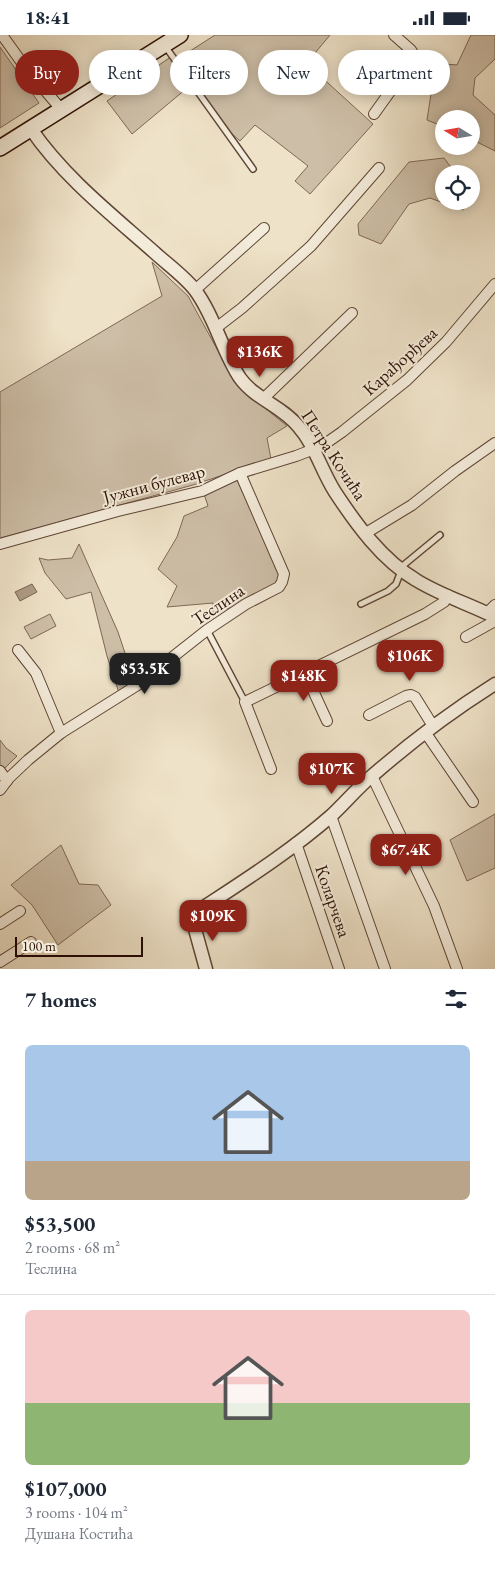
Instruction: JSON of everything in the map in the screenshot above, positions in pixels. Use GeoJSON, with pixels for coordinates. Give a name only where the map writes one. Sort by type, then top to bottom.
{"type":"FeatureCollection","features":[{"type":"Feature","properties":{"kind":"main road"},"geometry":{"type":"LineString","coordinates":[[0,148],[169,39]]}},
{"type":"Feature","properties":{"kind":"street"},"geometry":{"type":"LineString","coordinates":[[2,35],[25,67],[61,109]]}},
{"type":"Feature","properties":{"kind":"street"},"geometry":{"type":"LineString","coordinates":[[374,114],[412,61],[414,55],[394,35]]}},
{"type":"Feature","properties":{"kind":"street","name":"Петра Кочића"},"geometry":{"type":"LineString","coordinates":[[32,128],[46,150],[195,291],[241,379],[251,389],[288,415],[299,426],[314,449],[329,483],[346,508],[384,555],[401,570],[421,583],[493,614]]}},
{"type":"Feature","properties":{"kind":"street"},"geometry":{"type":"LineString","coordinates":[[216,328],[242,308],[311,246],[379,168]]}},
{"type":"Feature","properties":{"kind":"street"},"geometry":{"type":"LineString","coordinates":[[195,291],[264,228]]}},
{"type":"Feature","properties":{"kind":"street","name":"Карађорђева"},"geometry":{"type":"LineString","coordinates":[[314,449],[342,432],[407,380],[446,342],[495,284]]}},
{"type":"Feature","properties":{"kind":"street"},"geometry":{"type":"LineString","coordinates":[[264,398],[352,313]]}},
{"type":"Feature","properties":{"kind":"street"},"geometry":{"type":"LineString","coordinates":[[366,533],[412,505],[455,471],[495,443]]}},
{"type":"Feature","properties":{"kind":"street","name":"Јужни булевар"},"geometry":{"type":"LineString","coordinates":[[0,544],[118,511],[202,491],[240,473],[314,449]]}},
{"type":"Feature","properties":{"kind":"street","name":"Теслина"},"geometry":{"type":"LineString","coordinates":[[0,790],[28,760],[61,733],[142,681],[207,630],[246,604],[279,587],[284,574],[240,473]]}},
{"type":"Feature","properties":{"kind":"street"},"geometry":{"type":"LineString","coordinates":[[271,769],[245,702],[424,614],[444,602],[448,595]]}},
{"type":"Feature","properties":{"kind":"street"},"geometry":{"type":"LineString","coordinates":[[466,637],[493,614]]}},
{"type":"Feature","properties":{"kind":"street"},"geometry":{"type":"LineString","coordinates":[[18,650],[36,673],[61,733]]}},
{"type":"Feature","properties":{"kind":"street"},"geometry":{"type":"LineString","coordinates":[[305,673],[327,721]]}},
{"type":"Feature","properties":{"kind":"street"},"geometry":{"type":"LineString","coordinates":[[206,969],[193,922],[196,913],[296,843],[331,816],[372,776],[429,729],[495,684]]}},
{"type":"Feature","properties":{"kind":"street"},"geometry":{"type":"LineString","coordinates":[[369,715],[406,696],[411,695],[415,697],[429,729],[473,803]]}},
{"type":"Feature","properties":{"kind":"street"},"geometry":{"type":"LineString","coordinates":[[0,771],[7,781]]}},
{"type":"Feature","properties":{"kind":"street"},"geometry":{"type":"LineString","coordinates":[[372,776],[434,906],[457,969]]}},
{"type":"Feature","properties":{"kind":"street"},"geometry":{"type":"LineString","coordinates":[[331,816],[385,969]]}},
{"type":"Feature","properties":{"kind":"street","name":"Коларчева"},"geometry":{"type":"LineString","coordinates":[[296,843],[339,969]]}},
{"type":"Feature","properties":{"kind":"street"},"geometry":{"type":"LineString","coordinates":[[0,925],[20,911]]}},
{"type":"Feature","properties":{"kind":"street"},"geometry":{"type":"LineString","coordinates":[[0,963],[30,941]]}},
{"type":"Feature","properties":{"kind":"lane"},"geometry":{"type":"LineString","coordinates":[[169,39],[253,169]]}},
{"type":"Feature","properties":{"kind":"lane"},"geometry":{"type":"LineString","coordinates":[[361,604],[388,591],[396,584],[401,570],[440,535]]}},
{"type":"Feature","properties":{"kind":"lane"},"geometry":{"type":"LineString","coordinates":[[207,630],[245,702]]}},
{"type":"Feature","properties":{"kind":"shaded area"},"geometry":{"type":"Polygon","coordinates":[[[215,35],[330,35],[318,50],[258,50],[258,95],[328,95],[328,83],[338,92],[338,95],[341,95],[373,124],[310,194],[295,181],[308,166],[255,125],[240,141],[219,122],[200,95],[248,95],[248,50],[192,50],[215,35]]]}},
{"type":"Feature","properties":{"kind":"shaded area"},"geometry":{"type":"Polygon","coordinates":[[[471,35],[495,35],[495,59],[475,78],[473,95],[495,115],[495,151],[480,144],[480,110],[435,110],[435,123],[427,120],[431,95],[450,95],[450,64],[457,65],[471,35]]]}},
{"type":"Feature","properties":{"kind":"shaded area"},"geometry":{"type":"Polygon","coordinates":[[[0,47],[15,69],[15,95],[33,95],[39,103],[0,128],[0,47]]]}},
{"type":"Feature","properties":{"kind":"shaded area"},"geometry":{"type":"Polygon","coordinates":[[[170,57],[170,95],[179,95],[132,134],[107,101],[116,95],[160,95],[160,64],[170,57]]]}},
{"type":"Feature","properties":{"kind":"shaded area"},"geometry":{"type":"Polygon","coordinates":[[[444,158],[449,165],[435,165],[435,200],[430,198],[409,204],[381,244],[359,235],[358,224],[409,162],[444,158]]]}},
{"type":"Feature","properties":{"kind":"shaded area"},"geometry":{"type":"Polygon","coordinates":[[[152,262],[188,296],[223,360],[242,389],[287,426],[267,438],[271,459],[193,485],[0,538],[0,392],[162,296],[152,262]]]}},
{"type":"Feature","properties":{"kind":"shaded area"},"geometry":{"type":"Polygon","coordinates":[[[237,480],[284,574],[282,582],[246,604],[213,612],[213,603],[167,607],[177,586],[158,569],[177,537],[184,516],[208,506],[204,494],[237,480]]]}},
{"type":"Feature","properties":{"kind":"shaded area"},"geometry":{"type":"Polygon","coordinates":[[[79,544],[118,632],[136,686],[120,696],[107,656],[91,592],[66,599],[45,573],[39,558],[48,560],[72,558],[79,544]]]}},
{"type":"Feature","properties":{"kind":"shaded area"},"geometry":{"type":"Polygon","coordinates":[[[32,584],[37,592],[20,601],[15,592],[32,584]]]}},
{"type":"Feature","properties":{"kind":"shaded area"},"geometry":{"type":"Polygon","coordinates":[[[50,614],[56,626],[31,639],[24,627],[50,614]]]}},
{"type":"Feature","properties":{"kind":"shaded area"},"geometry":{"type":"Polygon","coordinates":[[[0,740],[6,748],[17,756],[3,770],[0,765],[0,740]]]}},
{"type":"Feature","properties":{"kind":"shaded area"},"geometry":{"type":"Polygon","coordinates":[[[495,814],[495,868],[467,881],[450,840],[495,814]]]}},
{"type":"Feature","properties":{"kind":"shaded area"},"geometry":{"type":"Polygon","coordinates":[[[61,845],[79,884],[98,885],[111,905],[58,945],[32,905],[11,885],[61,845]]]}}]}
